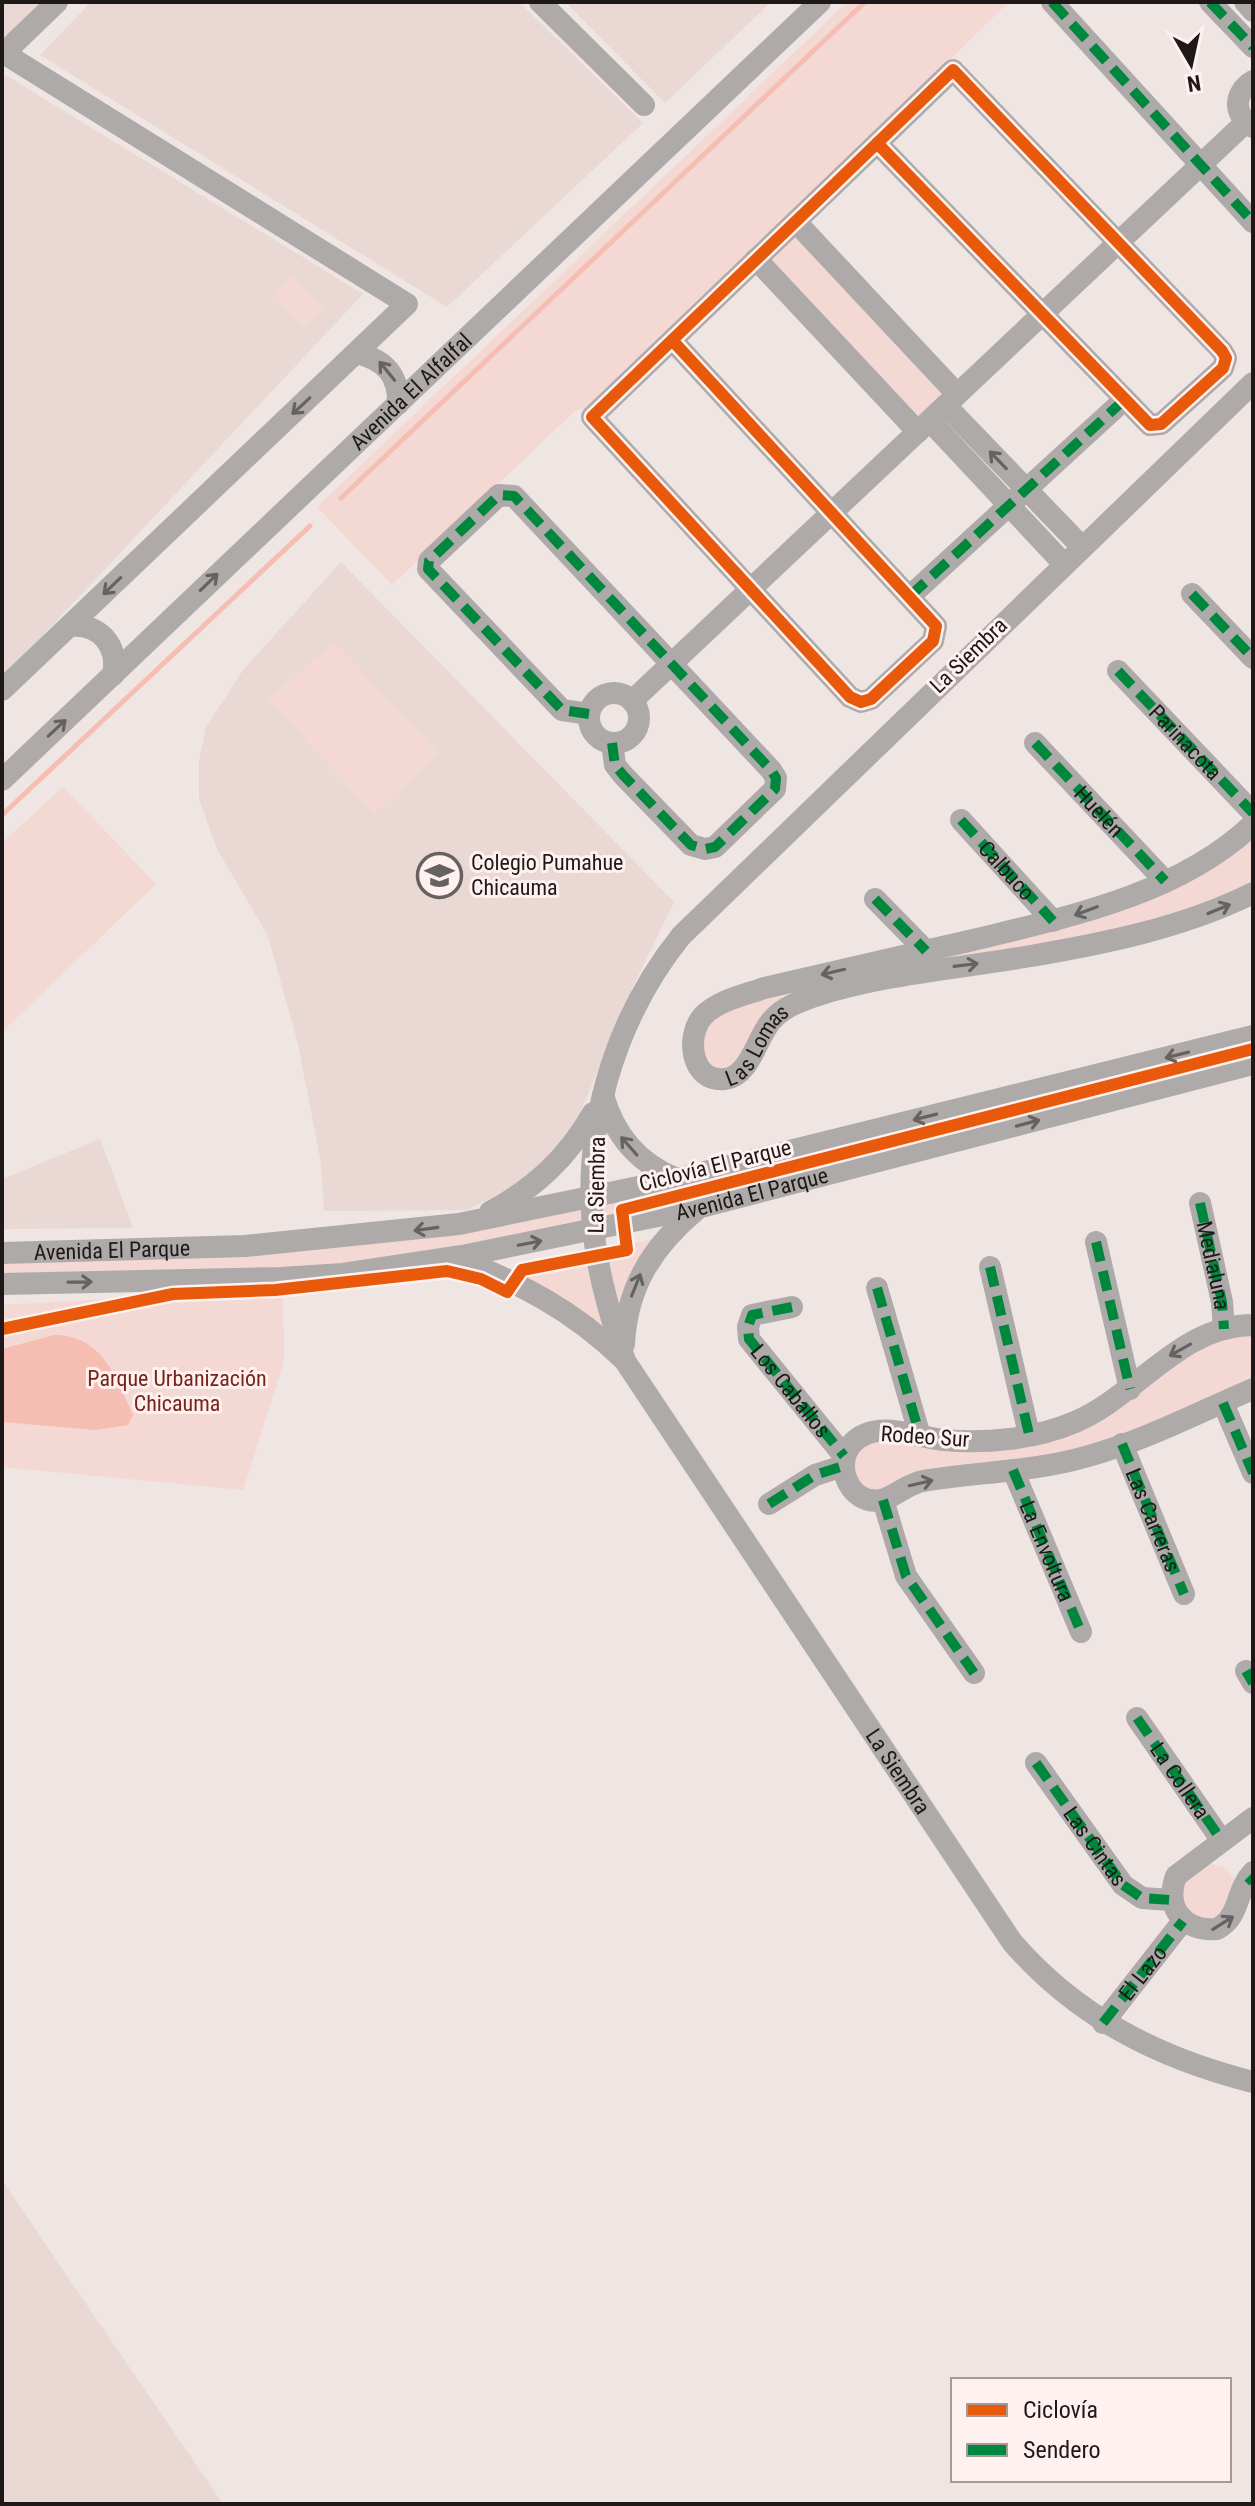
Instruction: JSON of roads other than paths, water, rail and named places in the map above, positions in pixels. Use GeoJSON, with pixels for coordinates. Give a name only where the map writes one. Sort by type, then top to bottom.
{"type":"FeatureCollection","features":[{"type":"Feature","properties":{"kind":"street"},"geometry":{"type":"LineString","coordinates":[[2,690],[407,304],[3,53],[57,2]]}},
{"type":"Feature","properties":{"kind":"street"},"geometry":{"type":"LineString","coordinates":[[540,2],[644,105]]}},
{"type":"Feature","properties":{"kind":"street","name":"Avenida El Alfalfal"},"geometry":{"type":"LineString","coordinates":[[2,780],[820,2]]}},
{"type":"Feature","properties":{"kind":"street"},"geometry":{"type":"LineString","coordinates":[[1052,2],[1253,222]]}},
{"type":"Feature","properties":{"kind":"street"},"geometry":{"type":"LineString","coordinates":[[1210,2],[1253,47]]}},
{"type":"Feature","properties":{"kind":"street"},"geometry":{"type":"LineString","coordinates":[[1245,2],[1253,11]]}},
{"type":"Feature","properties":{"kind":"street"},"geometry":{"type":"LineString","coordinates":[[672,340],[933,622],[935,638],[871,699],[861,702],[850,697],[592,417],[756,259],[796,222],[877,143],[953,70],[1226,358],[1223,368],[1158,426],[1147,423],[877,143]]}},
{"type":"Feature","properties":{"kind":"street"},"geometry":{"type":"LineString","coordinates":[[632,701],[1201,165],[1249,125],[1237,108],[1237,100],[1245,85],[1253,81]]}},
{"type":"Feature","properties":{"kind":"street"},"geometry":{"type":"LineString","coordinates":[[796,222],[1009,506],[1063,563]]}},
{"type":"Feature","properties":{"kind":"street"},"geometry":{"type":"LineString","coordinates":[[756,259],[1027,490],[1081,546]]}},
{"type":"Feature","properties":{"kind":"street"},"geometry":{"type":"LineString","coordinates":[[357,353],[376,359],[389,370],[397,384],[398,404]]}},
{"type":"Feature","properties":{"kind":"street","name":"La Siembra"},"geometry":{"type":"LineString","coordinates":[[1253,383],[692,923],[656,967],[630,1015],[603,1094],[594,1137],[591,1199],[601,1273],[625,1361],[1012,1942],[1038,1972],[1103,2023],[1199,2069],[1253,2082]]}},
{"type":"Feature","properties":{"kind":"street"},"geometry":{"type":"LineString","coordinates":[[910,596],[1125,399]]}},
{"type":"Feature","properties":{"kind":"street"},"geometry":{"type":"LineString","coordinates":[[589,714],[562,710],[428,569],[429,561],[499,495],[514,496],[774,774],[777,783],[771,795],[719,844],[705,849],[695,847],[615,765],[612,743]]}},
{"type":"Feature","properties":{"kind":"street"},"geometry":{"type":"LineString","coordinates":[[1192,594],[1253,658]]}},
{"type":"Feature","properties":{"kind":"street"},"geometry":{"type":"LineString","coordinates":[[70,626],[88,627],[104,636],[113,650],[113,675]]}},
{"type":"Feature","properties":{"kind":"street","name":"Parinacota"},"geometry":{"type":"LineString","coordinates":[[1118,671],[1253,813]]}},
{"type":"Feature","properties":{"kind":"street"},"geometry":{"type":"LineString","coordinates":[[620,694],[632,701],[637,709],[638,725],[628,738],[612,743],[597,737],[589,714],[604,695],[620,694]]}},
{"type":"Feature","properties":{"kind":"street","name":"Huelén"},"geometry":{"type":"LineString","coordinates":[[1035,743],[1165,881]]}},
{"type":"Feature","properties":{"kind":"street","name":"Calbuco"},"geometry":{"type":"LineString","coordinates":[[961,820],[1053,921]]}},
{"type":"Feature","properties":{"kind":"street","name":"Las Lomas"},"geometry":{"type":"LineString","coordinates":[[1253,824],[1198,864],[1165,881],[1053,921],[929,960],[817,995],[784,1009],[757,1041],[742,1070],[731,1077],[718,1079],[706,1074],[695,1058],[694,1031],[703,1016],[718,1005],[764,988],[929,960],[1025,957],[1197,918],[1253,893]]}},
{"type":"Feature","properties":{"kind":"street"},"geometry":{"type":"LineString","coordinates":[[875,899],[929,960]]}},
{"type":"Feature","properties":{"kind":"street"},"geometry":{"type":"LineString","coordinates":[[1118,899],[1127,936]]}},
{"type":"Feature","properties":{"kind":"street","name":"Avenida El Parque"},"geometry":{"type":"LineString","coordinates":[[2,1253],[245,1246],[342,1238],[474,1221],[677,1179],[1253,1036]]}},
{"type":"Feature","properties":{"kind":"street","name":"Avenida El Parque"},"geometry":{"type":"LineString","coordinates":[[2,1284],[242,1280],[343,1274],[453,1257],[697,1208],[1253,1064]]}},
{"type":"Feature","properties":{"kind":"street"},"geometry":{"type":"LineString","coordinates":[[603,1094],[612,1122],[628,1146],[653,1168],[677,1179]]}},
{"type":"Feature","properties":{"kind":"street"},"geometry":{"type":"LineString","coordinates":[[474,1221],[526,1191],[554,1167],[578,1137],[603,1094]]}},
{"type":"Feature","properties":{"kind":"street","name":"Medialuna"},"geometry":{"type":"LineString","coordinates":[[1200,1203],[1222,1302],[1224,1329]]}},
{"type":"Feature","properties":{"kind":"street"},"geometry":{"type":"LineString","coordinates":[[625,1361],[625,1326],[637,1281],[661,1242],[697,1208]]}},
{"type":"Feature","properties":{"kind":"street"},"geometry":{"type":"LineString","coordinates":[[342,1238],[348,1257],[343,1274]]}},
{"type":"Feature","properties":{"kind":"street"},"geometry":{"type":"LineString","coordinates":[[1096,1242],[1130,1389]]}},
{"type":"Feature","properties":{"kind":"street"},"geometry":{"type":"LineString","coordinates":[[242,1280],[254,1265],[252,1254],[245,1246]]}},
{"type":"Feature","properties":{"kind":"street"},"geometry":{"type":"LineString","coordinates":[[453,1257],[540,1294],[584,1324],[625,1361]]}},
{"type":"Feature","properties":{"kind":"street"},"geometry":{"type":"LineString","coordinates":[[990,1267],[1029,1434]]}},
{"type":"Feature","properties":{"kind":"street"},"geometry":{"type":"LineString","coordinates":[[877,1288],[920,1436]]}},
{"type":"Feature","properties":{"kind":"street","name":"Los Caballos"},"geometry":{"type":"LineString","coordinates":[[792,1307],[752,1315],[748,1327],[749,1339],[843,1461]]}},
{"type":"Feature","properties":{"kind":"street","name":"Rodeo Sur"},"geometry":{"type":"LineString","coordinates":[[769,1504],[843,1461],[856,1440],[868,1433],[881,1431],[1008,1440],[1075,1422],[1130,1389],[1145,1371],[1224,1329],[1253,1325]]}},
{"type":"Feature","properties":{"kind":"street","name":"Rodeo Sur"},"geometry":{"type":"LineString","coordinates":[[883,1500],[920,1481],[1085,1458],[1188,1421],[1253,1389]]}},
{"type":"Feature","properties":{"kind":"street"},"geometry":{"type":"LineString","coordinates":[[1223,1403],[1253,1473]]}},
{"type":"Feature","properties":{"kind":"street"},"geometry":{"type":"LineString","coordinates":[[1075,1422],[1085,1458]]}},
{"type":"Feature","properties":{"kind":"street","name":"Las Carreras"},"geometry":{"type":"LineString","coordinates":[[1122,1444],[1184,1594]]}},
{"type":"Feature","properties":{"kind":"street"},"geometry":{"type":"LineString","coordinates":[[843,1461],[848,1484],[860,1496],[883,1500],[906,1576],[974,1673]]}},
{"type":"Feature","properties":{"kind":"street","name":"La Envoltura"},"geometry":{"type":"LineString","coordinates":[[1013,1470],[1081,1632]]}},
{"type":"Feature","properties":{"kind":"street","name":"La Collera"},"geometry":{"type":"LineString","coordinates":[[1137,1718],[1222,1841]]}},
{"type":"Feature","properties":{"kind":"street","name":"Las Cintas"},"geometry":{"type":"LineString","coordinates":[[1036,1763],[1123,1885],[1142,1898],[1171,1900]]}},
{"type":"Feature","properties":{"kind":"street"},"geometry":{"type":"LineString","coordinates":[[1251,1877],[1235,1915],[1227,1924],[1205,1930],[1183,1921],[1171,1900],[1176,1876],[1253,1818]]}},
{"type":"Feature","properties":{"kind":"street","name":"El Lazo"},"geometry":{"type":"LineString","coordinates":[[1103,2023],[1183,1921]]}},
{"type":"Feature","properties":{"kind":"waterway"},"geometry":{"type":"LineString","coordinates":[[341,498],[865,2]]}},
{"type":"Feature","properties":{"kind":"waterway"},"geometry":{"type":"LineString","coordinates":[[2,815],[310,526]]}},
{"type":"Feature","properties":{"kind":"place","name":"Colegio Pumahue Chicauma"},"geometry":{"type":"Point","coordinates":[440,875]}},
{"type":"Feature","properties":{"kind":"park label","name":"Parque Urbanización Chicauma"},"geometry":{"type":"Point","coordinates":[177,1390]}}]}
